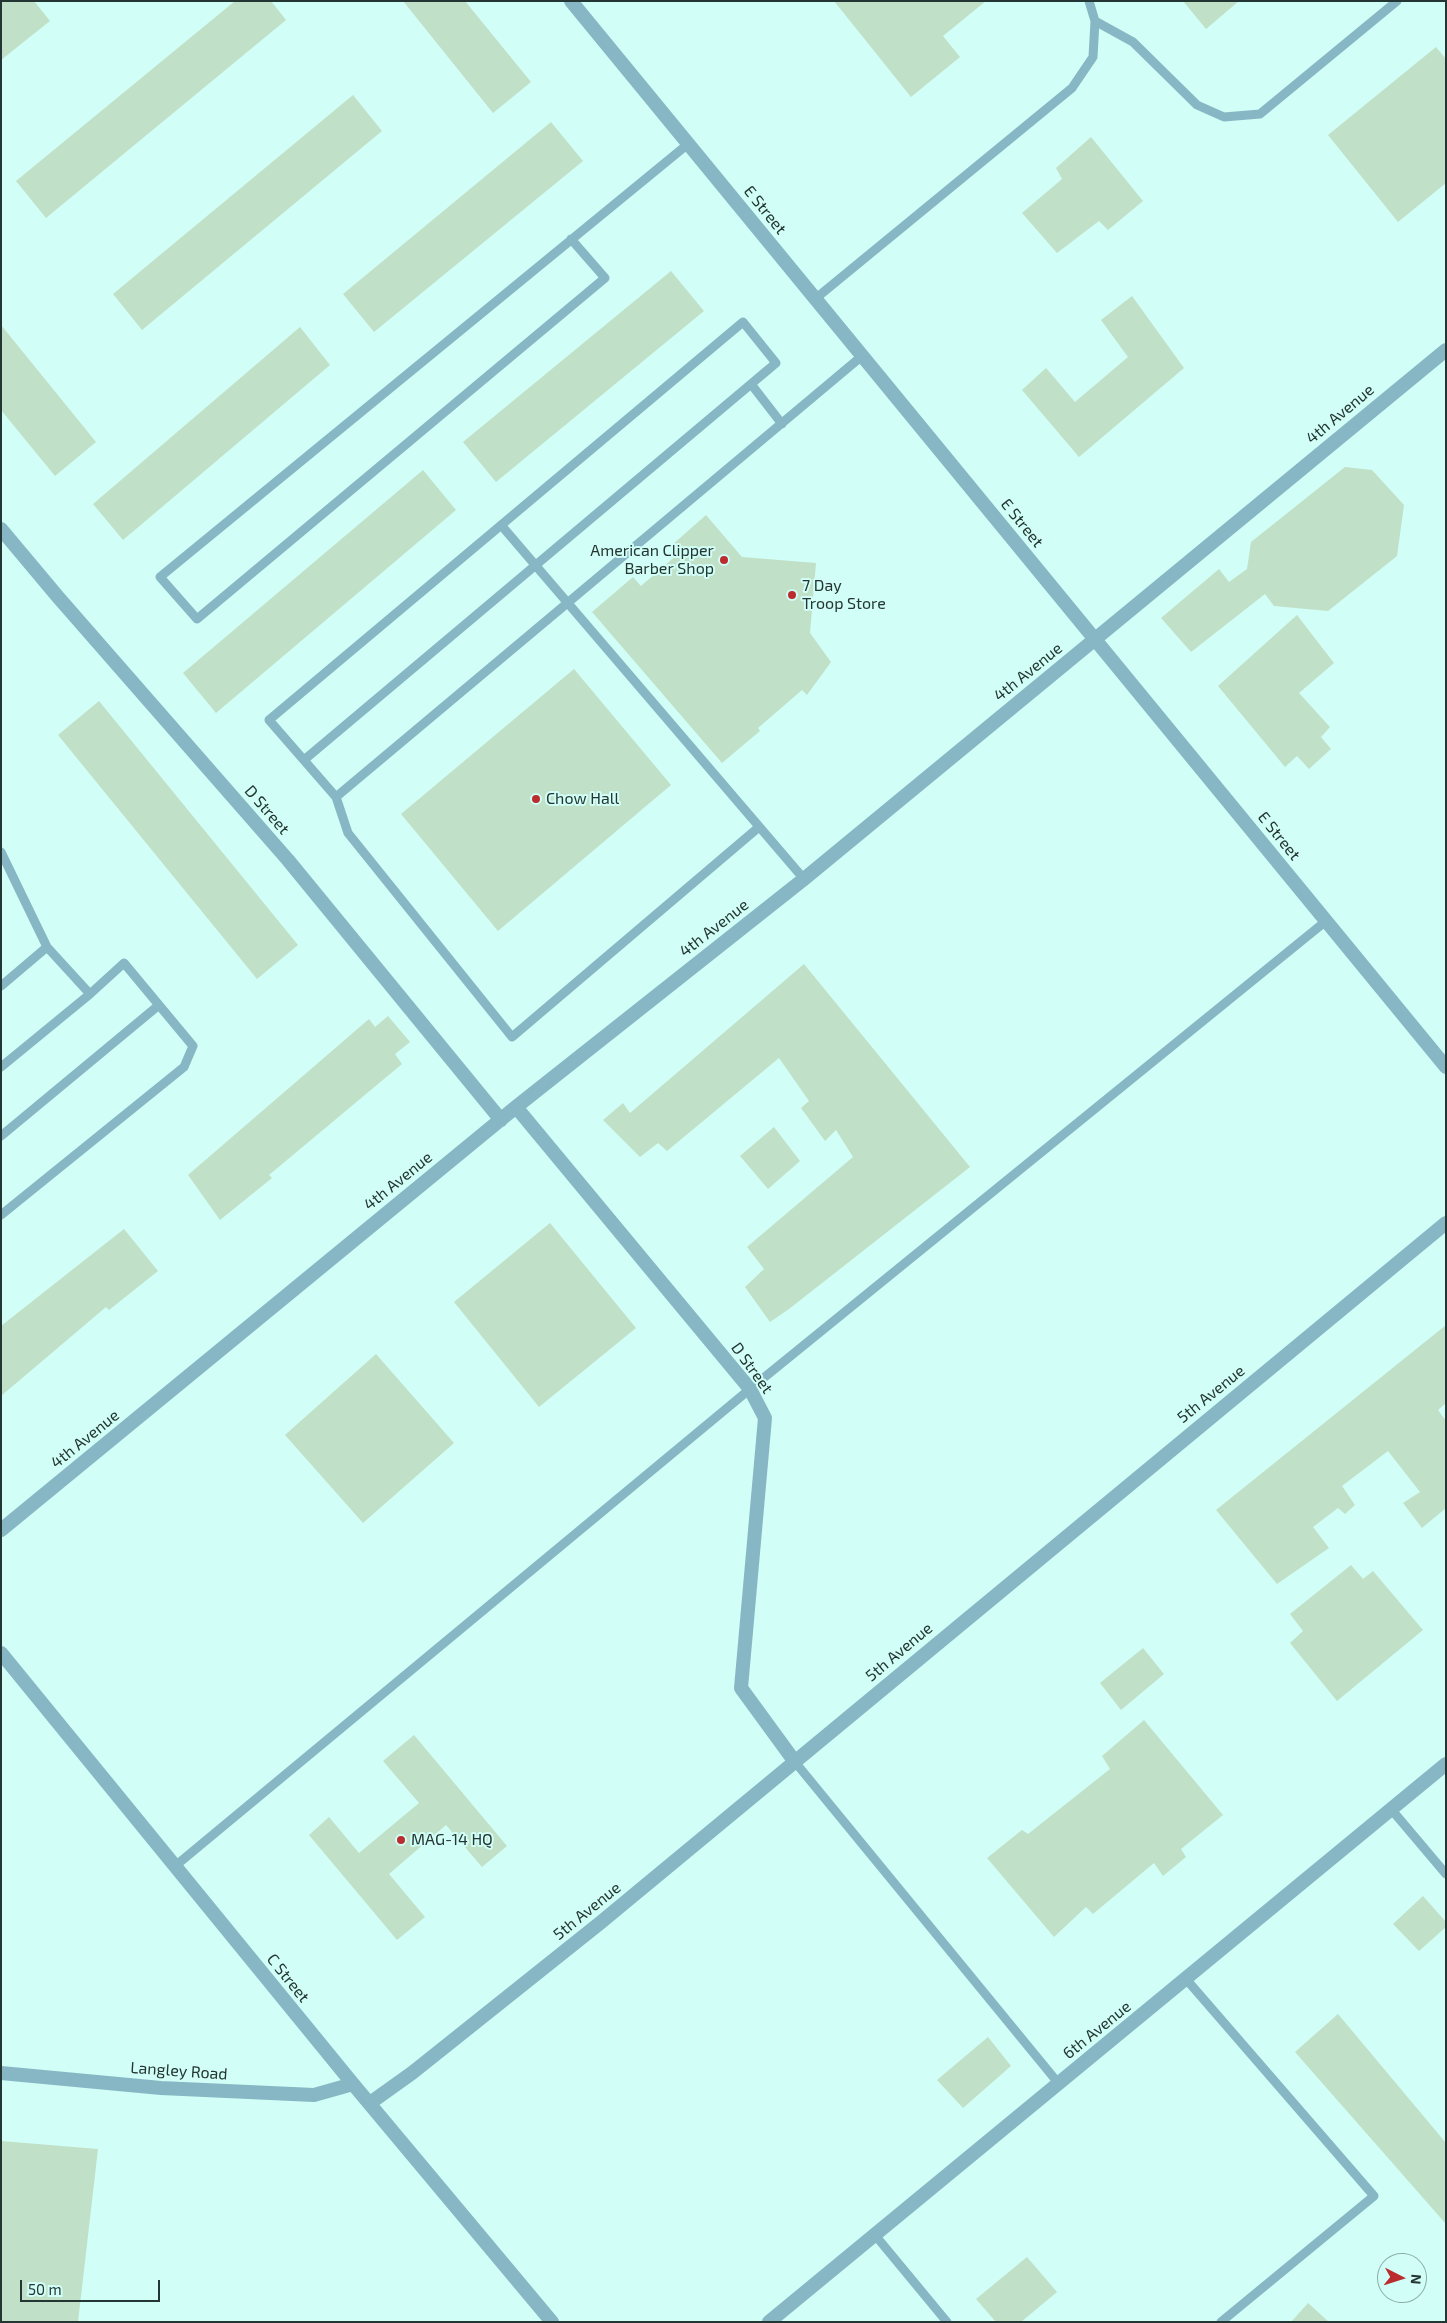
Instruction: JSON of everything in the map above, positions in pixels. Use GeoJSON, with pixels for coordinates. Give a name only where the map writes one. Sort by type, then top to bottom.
{"type":"FeatureCollection","features":[{"type":"Feature","properties":{"kind":"street","name":"E Street"},"geometry":{"type":"LineString","coordinates":[[570,1],[1446,1067]]}},
{"type":"Feature","properties":{"kind":"street","name":"4th Avenue"},"geometry":{"type":"LineString","coordinates":[[1,1530],[516,1107],[804,879],[1446,350]]}},
{"type":"Feature","properties":{"kind":"street","name":"D Street"},"geometry":{"type":"LineString","coordinates":[[1,528],[58,597],[288,860],[500,1120]]}},
{"type":"Feature","properties":{"kind":"street","name":"D Street"},"geometry":{"type":"LineString","coordinates":[[516,1107],[750,1389],[765,1418],[741,1688],[794,1762]]}},
{"type":"Feature","properties":{"kind":"street","name":"5th Avenue"},"geometry":{"type":"LineString","coordinates":[[370,2103],[412,2073],[600,1923],[1446,1223]]}},
{"type":"Feature","properties":{"kind":"street","name":"C Street"},"geometry":{"type":"LineString","coordinates":[[1,1653],[174,1867],[552,2322]]}},
{"type":"Feature","properties":{"kind":"street","name":"6th Avenue"},"geometry":{"type":"LineString","coordinates":[[770,2322],[1446,1764]]}},
{"type":"Feature","properties":{"kind":"street","name":"Langley Road"},"geometry":{"type":"LineString","coordinates":[[1,2073],[161,2088],[314,2095],[353,2084]]}},
{"type":"Feature","properties":{"kind":"lane"},"geometry":{"type":"LineString","coordinates":[[815,299],[1072,88],[1093,57],[1095,21],[1089,1]]}},
{"type":"Feature","properties":{"kind":"lane"},"geometry":{"type":"LineString","coordinates":[[1095,21],[1133,42],[1197,105],[1224,117],[1260,114],[1397,1]]}},
{"type":"Feature","properties":{"kind":"lane"},"geometry":{"type":"LineString","coordinates":[[571,239],[605,278],[197,619],[160,577],[571,239],[688,144]]}},
{"type":"Feature","properties":{"kind":"lane"},"geometry":{"type":"LineString","coordinates":[[304,760],[776,363],[743,322],[269,720],[336,798],[348,833],[512,1037],[759,827]]}},
{"type":"Feature","properties":{"kind":"lane"},"geometry":{"type":"LineString","coordinates":[[336,798],[862,356]]}},
{"type":"Feature","properties":{"kind":"lane"},"geometry":{"type":"LineString","coordinates":[[751,384],[782,424]]}},
{"type":"Feature","properties":{"kind":"lane"},"geometry":{"type":"LineString","coordinates":[[501,525],[804,879]]}},
{"type":"Feature","properties":{"kind":"lane"},"geometry":{"type":"LineString","coordinates":[[1,852],[47,947],[90,994]]}},
{"type":"Feature","properties":{"kind":"lane"},"geometry":{"type":"LineString","coordinates":[[174,1867],[750,1389],[1326,921]]}},
{"type":"Feature","properties":{"kind":"lane"},"geometry":{"type":"LineString","coordinates":[[1,986],[47,947]]}},
{"type":"Feature","properties":{"kind":"lane"},"geometry":{"type":"LineString","coordinates":[[1,1067],[90,994],[124,963],[193,1046],[184,1067],[1,1216]]}},
{"type":"Feature","properties":{"kind":"lane"},"geometry":{"type":"LineString","coordinates":[[1,1136],[159,1005]]}},
{"type":"Feature","properties":{"kind":"lane"},"geometry":{"type":"LineString","coordinates":[[794,1762],[1059,2084]]}},
{"type":"Feature","properties":{"kind":"lane"},"geometry":{"type":"LineString","coordinates":[[1391,1809],[1446,1874]]}},
{"type":"Feature","properties":{"kind":"lane"},"geometry":{"type":"LineString","coordinates":[[1186,1979],[1374,2196],[1221,2322]]}},
{"type":"Feature","properties":{"kind":"lane"},"geometry":{"type":"LineString","coordinates":[[875,2235],[947,2322]]}},
{"type":"Feature","properties":{"kind":"building"},"geometry":{"type":"Polygon","coordinates":[[[1,1],[34,1],[50,21],[1,60],[1,1]]]}},
{"type":"Feature","properties":{"kind":"building"},"geometry":{"type":"Polygon","coordinates":[[[235,1],[271,1],[286,20],[46,218],[16,181],[235,1]]]}},
{"type":"Feature","properties":{"kind":"building"},"geometry":{"type":"Polygon","coordinates":[[[403,1],[465,1],[531,82],[493,113],[403,1]]]}},
{"type":"Feature","properties":{"kind":"building"},"geometry":{"type":"Polygon","coordinates":[[[834,1],[986,1],[943,36],[960,57],[911,97],[834,1]]]}},
{"type":"Feature","properties":{"kind":"building"},"geometry":{"type":"Polygon","coordinates":[[[1183,1],[1239,1],[1206,29],[1183,1]]]}},
{"type":"Feature","properties":{"kind":"building"},"geometry":{"type":"Polygon","coordinates":[[[1436,47],[1446,59],[1446,183],[1398,222],[1328,135],[1436,47]]]}},
{"type":"Feature","properties":{"kind":"building"},"geometry":{"type":"Polygon","coordinates":[[[353,95],[382,131],[142,330],[113,294],[353,95]]]}},
{"type":"Feature","properties":{"kind":"building"},"geometry":{"type":"Polygon","coordinates":[[[551,122],[583,161],[374,332],[343,294],[551,122]]]}},
{"type":"Feature","properties":{"kind":"building"},"geometry":{"type":"Polygon","coordinates":[[[1091,137],[1143,201],[1108,230],[1099,221],[1057,253],[1022,213],[1062,179],[1056,168],[1091,137]]]}},
{"type":"Feature","properties":{"kind":"building"},"geometry":{"type":"Polygon","coordinates":[[[671,271],[704,311],[496,482],[463,442],[671,271]]]}},
{"type":"Feature","properties":{"kind":"building"},"geometry":{"type":"Polygon","coordinates":[[[1132,296],[1184,368],[1079,457],[1022,390],[1046,368],[1075,402],[1128,357],[1101,320],[1132,296]]]}},
{"type":"Feature","properties":{"kind":"building"},"geometry":{"type":"Polygon","coordinates":[[[1,325],[96,442],[55,476],[1,410],[1,325]]]}},
{"type":"Feature","properties":{"kind":"building"},"geometry":{"type":"Polygon","coordinates":[[[300,327],[330,365],[123,540],[93,504],[300,327]]]}},
{"type":"Feature","properties":{"kind":"building"},"geometry":{"type":"Polygon","coordinates":[[[1345,467],[1372,470],[1404,505],[1397,556],[1328,611],[1274,606],[1265,594],[1191,652],[1161,618],[1219,569],[1229,582],[1247,569],[1251,542],[1345,467]]]}},
{"type":"Feature","properties":{"kind":"building"},"geometry":{"type":"Polygon","coordinates":[[[423,470],[456,510],[216,713],[183,673],[423,470]]]}},
{"type":"Feature","properties":{"kind":"building"},"geometry":{"type":"Polygon","coordinates":[[[706,515],[742,557],[816,563],[810,633],[831,662],[807,695],[802,690],[758,728],[760,731],[722,763],[592,612],[633,577],[641,586],[679,553],[672,545],[706,515]]]}},
{"type":"Feature","properties":{"kind":"building"},"geometry":{"type":"Polygon","coordinates":[[[1297,615],[1334,663],[1299,693],[1330,727],[1321,737],[1331,749],[1309,769],[1297,756],[1285,767],[1218,686],[1297,615]]]}},
{"type":"Feature","properties":{"kind":"building","name":"Chow Hall"},"geometry":{"type":"Polygon","coordinates":[[[574,669],[671,785],[498,931],[401,814],[574,669]]]}},
{"type":"Feature","properties":{"kind":"building"},"geometry":{"type":"Polygon","coordinates":[[[99,701],[298,945],[257,979],[58,735],[99,701]]]}},
{"type":"Feature","properties":{"kind":"building"},"geometry":{"type":"Polygon","coordinates":[[[804,964],[970,1167],[770,1322],[745,1287],[764,1269],[747,1247],[853,1157],[836,1130],[825,1141],[801,1108],[809,1101],[779,1058],[667,1151],[658,1143],[640,1157],[603,1120],[623,1103],[630,1113],[804,964]]]}},
{"type":"Feature","properties":{"kind":"building"},"geometry":{"type":"Polygon","coordinates":[[[388,1016],[410,1042],[395,1054],[402,1064],[269,1175],[272,1178],[220,1220],[188,1175],[369,1019],[375,1027],[388,1016]]]}},
{"type":"Feature","properties":{"kind":"building"},"geometry":{"type":"Polygon","coordinates":[[[774,1127],[800,1161],[768,1189],[740,1156],[774,1127]]]}},
{"type":"Feature","properties":{"kind":"building"},"geometry":{"type":"Polygon","coordinates":[[[550,1223],[636,1328],[539,1407],[454,1302],[550,1223]]]}},
{"type":"Feature","properties":{"kind":"building"},"geometry":{"type":"Polygon","coordinates":[[[124,1229],[158,1271],[109,1310],[106,1307],[1,1396],[1,1326],[124,1229]]]}},
{"type":"Feature","properties":{"kind":"building"},"geometry":{"type":"Polygon","coordinates":[[[1446,1325],[1446,1403],[1438,1410],[1446,1421],[1446,1508],[1422,1528],[1403,1503],[1420,1492],[1388,1451],[1342,1486],[1355,1505],[1345,1514],[1338,1508],[1313,1527],[1329,1548],[1277,1584],[1216,1510],[1446,1325]]]}},
{"type":"Feature","properties":{"kind":"building"},"geometry":{"type":"Polygon","coordinates":[[[376,1354],[454,1443],[363,1523],[285,1435],[376,1354]]]}},
{"type":"Feature","properties":{"kind":"building"},"geometry":{"type":"Polygon","coordinates":[[[1351,1565],[1363,1579],[1373,1571],[1423,1630],[1337,1701],[1290,1643],[1303,1631],[1290,1614],[1351,1565]]]}},
{"type":"Feature","properties":{"kind":"building"},"geometry":{"type":"Polygon","coordinates":[[[1143,1648],[1164,1674],[1121,1710],[1100,1683],[1143,1648]]]}},
{"type":"Feature","properties":{"kind":"building"},"geometry":{"type":"Polygon","coordinates":[[[1144,1720],[1223,1815],[1181,1849],[1186,1857],[1163,1876],[1154,1863],[1093,1914],[1086,1907],[1054,1937],[987,1858],[1022,1830],[1028,1834],[1110,1769],[1102,1756],[1144,1720]]]}},
{"type":"Feature","properties":{"kind":"building","name":"MAG-14 HQ"},"geometry":{"type":"Polygon","coordinates":[[[414,1735],[507,1846],[482,1867],[446,1825],[389,1874],[425,1917],[397,1940],[309,1835],[329,1817],[359,1853],[419,1803],[383,1761],[414,1735]]]}},
{"type":"Feature","properties":{"kind":"building"},"geometry":{"type":"Polygon","coordinates":[[[1423,1896],[1446,1922],[1446,1927],[1419,1951],[1393,1924],[1423,1896]]]}},
{"type":"Feature","properties":{"kind":"building"},"geometry":{"type":"Polygon","coordinates":[[[1338,2014],[1446,2143],[1446,2224],[1295,2052],[1338,2014]]]}},
{"type":"Feature","properties":{"kind":"building"},"geometry":{"type":"Polygon","coordinates":[[[988,2037],[1011,2066],[963,2108],[937,2080],[988,2037]]]}},
{"type":"Feature","properties":{"kind":"building"},"geometry":{"type":"Polygon","coordinates":[[[1,2141],[98,2149],[78,2322],[1,2322],[1,2141]]]}},
{"type":"Feature","properties":{"kind":"building"},"geometry":{"type":"Polygon","coordinates":[[[1027,2257],[1057,2292],[1021,2322],[996,2322],[976,2299],[1027,2257]]]}},
{"type":"Feature","properties":{"kind":"building"},"geometry":{"type":"Polygon","coordinates":[[[1308,2303],[1329,2322],[1291,2322],[1308,2303]]]}},
{"type":"Feature","properties":{"kind":"place","name":"American Clipper Barber Shop"},"geometry":{"type":"Point","coordinates":[724,560]}},
{"type":"Feature","properties":{"kind":"place","name":"7 Day Troop Store"},"geometry":{"type":"Point","coordinates":[792,595]}},
{"type":"Feature","properties":{"kind":"place","name":"Chow Hall"},"geometry":{"type":"Point","coordinates":[536,799]}},
{"type":"Feature","properties":{"kind":"place","name":"MAG-14 HQ"},"geometry":{"type":"Point","coordinates":[401,1840]}}]}
